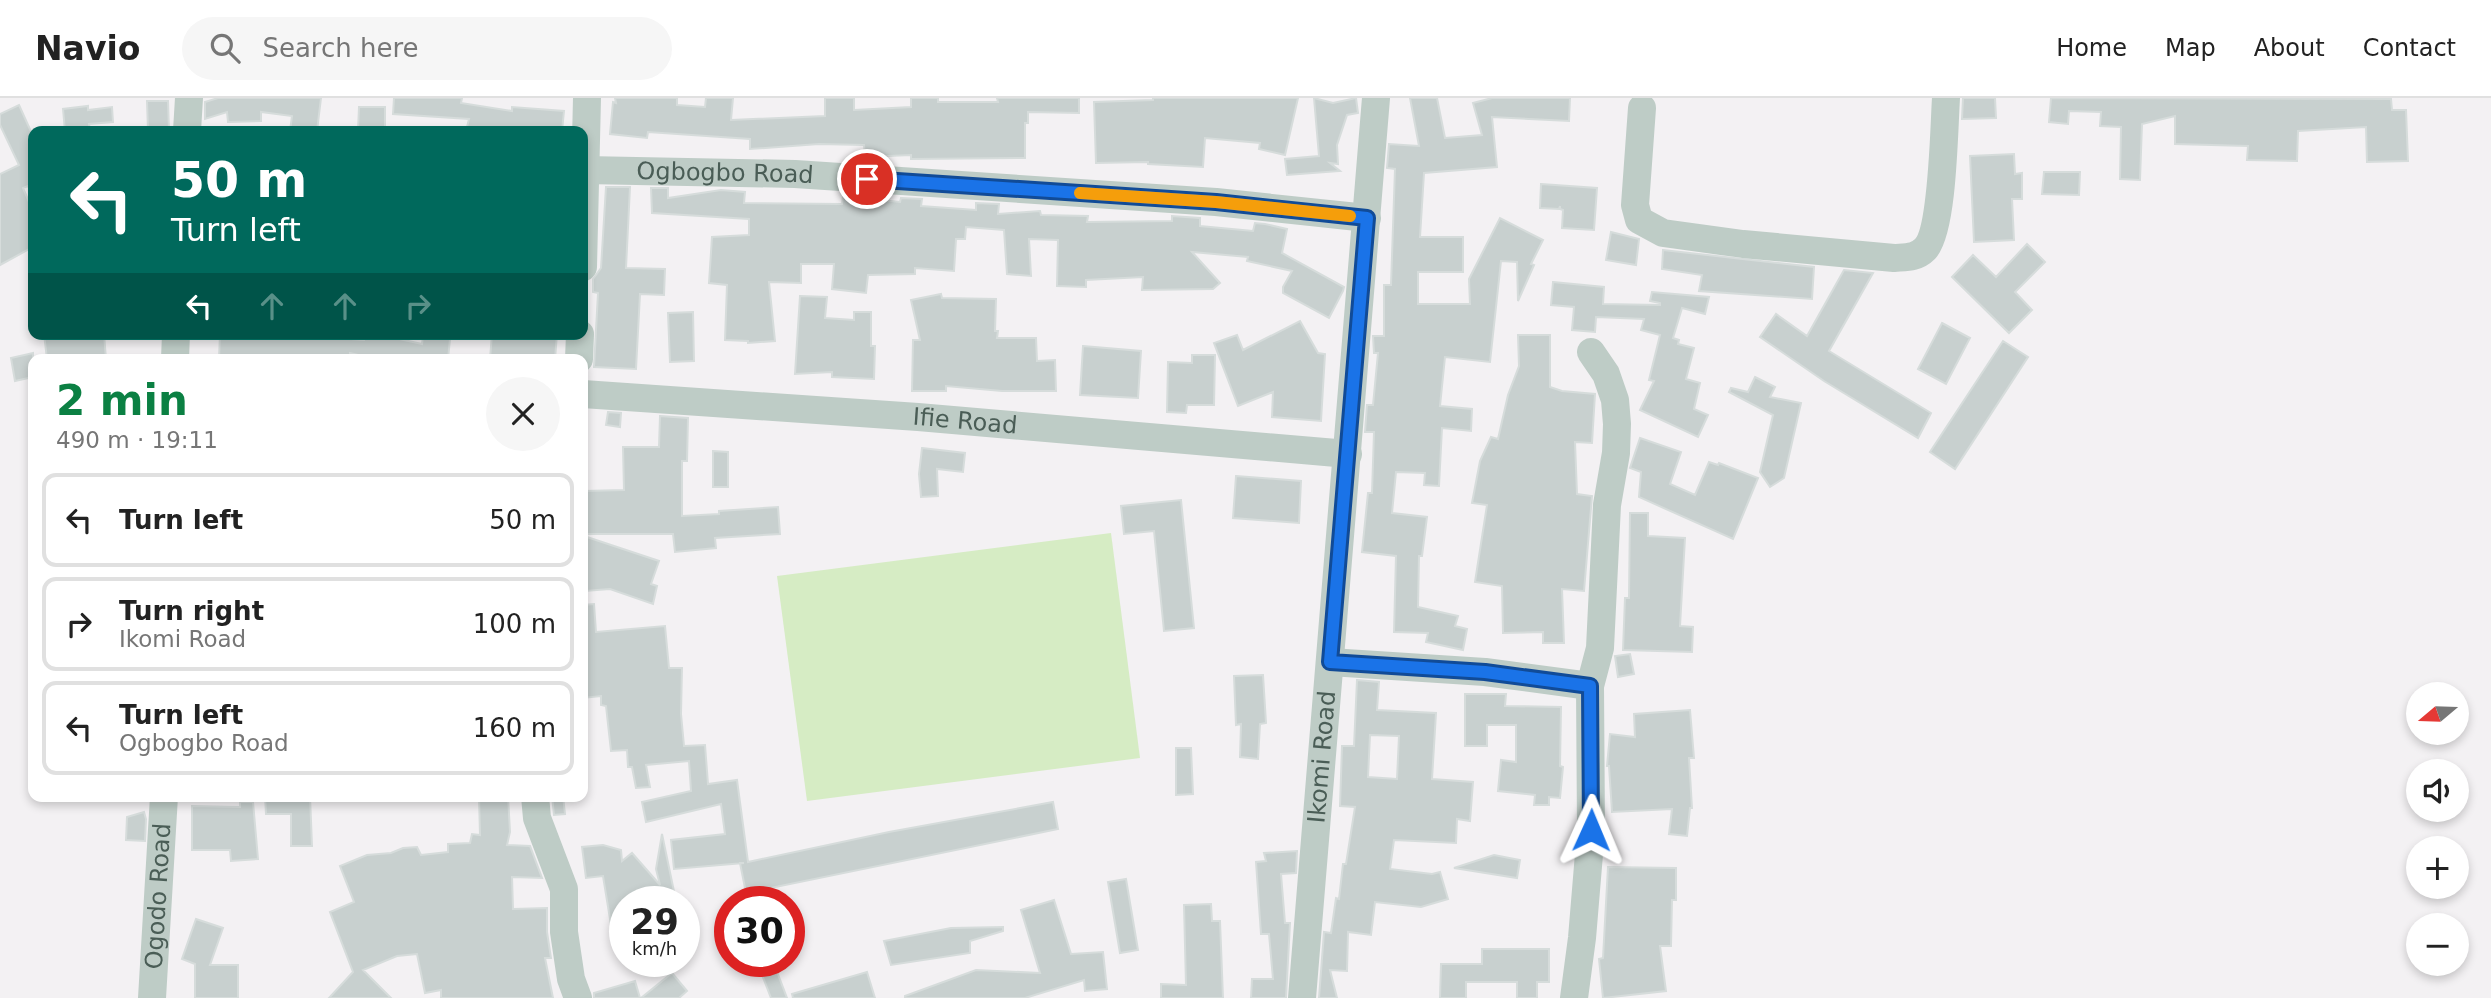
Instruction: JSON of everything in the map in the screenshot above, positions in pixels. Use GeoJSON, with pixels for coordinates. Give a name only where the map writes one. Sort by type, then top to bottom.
{"type":"FeatureCollection","features":[{"type":"Feature","properties":{"kind":"street"},"geometry":{"type":"LineString","coordinates":[[187,126],[189,98]]}},
{"type":"Feature","properties":{"kind":"street"},"geometry":{"type":"LineString","coordinates":[[586,126],[587,98]]}},
{"type":"Feature","properties":{"kind":"street","name":"Ikomi Road"},"geometry":{"type":"LineString","coordinates":[[1302,998],[1376,98]]}},
{"type":"Feature","properties":{"kind":"street"},"geometry":{"type":"LineString","coordinates":[[1642,108],[1635,205],[1639,220],[1651,228],[1663,233],[1743,244],[1894,258],[1912,257],[1927,247],[1932,237],[1937,211],[1946,98]]}},
{"type":"Feature","properties":{"kind":"street","name":"Ogbogbo Road"},"geometry":{"type":"LineString","coordinates":[[588,170],[795,174],[1216,202],[1367,218]]}},
{"type":"Feature","properties":{"kind":"street"},"geometry":{"type":"LineString","coordinates":[[1574,998],[1591,830],[1590,686],[1600,648],[1607,505],[1616,453],[1617,424],[1615,400],[1606,374],[1591,352]]}},
{"type":"Feature","properties":{"kind":"street","name":"Ifie Road"},"geometry":{"type":"LineString","coordinates":[[588,394],[958,420],[1348,454]]}},
{"type":"Feature","properties":{"kind":"street"},"geometry":{"type":"LineString","coordinates":[[1330,662],[1485,672],[1590,686]]}},
{"type":"Feature","properties":{"kind":"street","name":"Ogodo Road"},"geometry":{"type":"LineString","coordinates":[[152,998],[164,802]]}},
{"type":"Feature","properties":{"kind":"street"},"geometry":{"type":"LineString","coordinates":[[536,802],[537,818],[564,889],[564,932],[571,979],[578,998]]}},
{"type":"Feature","properties":{"kind":"green space"},"geometry":{"type":"Polygon","coordinates":[[[1111,533],[1140,758],[807,801],[777,576],[1111,533]]]}},
{"type":"Feature","properties":{"kind":"building"},"geometry":{"type":"Polygon","coordinates":[[[218,98],[321,98],[318,126],[291,126],[292,116],[261,112],[261,121],[228,122],[227,112],[205,119],[205,102],[218,98]]]}},
{"type":"Feature","properties":{"kind":"building"},"geometry":{"type":"Polygon","coordinates":[[[394,98],[462,98],[461,103],[512,111],[512,107],[564,111],[562,126],[467,126],[469,119],[393,114],[394,98]]]}},
{"type":"Feature","properties":{"kind":"building"},"geometry":{"type":"Polygon","coordinates":[[[615,98],[677,98],[677,105],[705,107],[706,98],[733,98],[731,120],[825,116],[825,98],[854,98],[854,110],[911,107],[911,98],[938,98],[938,102],[998,102],[997,98],[1079,98],[1079,113],[1028,112],[1028,123],[1025,123],[1025,158],[911,159],[911,155],[865,157],[864,145],[819,144],[750,149],[750,139],[648,132],[647,138],[610,134],[615,98]]]}},
{"type":"Feature","properties":{"kind":"building"},"geometry":{"type":"Polygon","coordinates":[[[1153,98],[1298,98],[1285,155],[1259,149],[1260,143],[1205,138],[1203,167],[1148,162],[1096,163],[1094,102],[1153,98]]]}},
{"type":"Feature","properties":{"kind":"building"},"geometry":{"type":"Polygon","coordinates":[[[1314,98],[1333,103],[1356,98],[1358,113],[1347,115],[1337,145],[1338,164],[1330,163],[1340,171],[1287,175],[1285,159],[1319,156],[1314,98]]]}},
{"type":"Feature","properties":{"kind":"building"},"geometry":{"type":"Polygon","coordinates":[[[1410,98],[1437,98],[1445,138],[1482,135],[1473,103],[1492,98],[1570,98],[1569,121],[1492,117],[1497,167],[1424,173],[1420,237],[1463,237],[1463,272],[1418,272],[1418,304],[1470,304],[1469,279],[1500,218],[1543,240],[1518,301],[1517,262],[1501,261],[1490,362],[1445,357],[1440,406],[1472,409],[1471,431],[1442,428],[1439,486],[1424,485],[1425,473],[1396,472],[1392,513],[1427,517],[1422,556],[1419,556],[1418,607],[1458,616],[1455,626],[1467,629],[1463,650],[1426,642],[1428,633],[1394,632],[1396,556],[1362,552],[1368,493],[1372,493],[1374,432],[1365,432],[1367,405],[1373,405],[1378,353],[1374,353],[1373,336],[1384,336],[1384,285],[1391,285],[1395,169],[1387,168],[1389,144],[1419,146],[1410,98]]]}},
{"type":"Feature","properties":{"kind":"building"},"geometry":{"type":"Polygon","coordinates":[[[1963,98],[1995,98],[1996,118],[1962,119],[1963,98]]]}},
{"type":"Feature","properties":{"kind":"building"},"geometry":{"type":"Polygon","coordinates":[[[2051,98],[2391,99],[2392,110],[2406,110],[2408,161],[2367,162],[2366,127],[2298,131],[2297,161],[2247,160],[2248,146],[2175,144],[2175,116],[2142,124],[2140,180],[2120,179],[2121,127],[2100,126],[2101,112],[2069,111],[2068,124],[2049,122],[2051,98]]]}},
{"type":"Feature","properties":{"kind":"building"},"geometry":{"type":"Polygon","coordinates":[[[147,101],[168,101],[169,126],[148,126],[147,101]]]}},
{"type":"Feature","properties":{"kind":"building"},"geometry":{"type":"Polygon","coordinates":[[[19,105],[28,126],[28,186],[23,188],[28,200],[28,250],[0,265],[0,174],[19,165],[0,125],[0,114],[19,105]]]}},
{"type":"Feature","properties":{"kind":"building"},"geometry":{"type":"Polygon","coordinates":[[[112,107],[113,122],[65,126],[63,109],[112,107]]]}},
{"type":"Feature","properties":{"kind":"building"},"geometry":{"type":"Polygon","coordinates":[[[359,107],[385,107],[385,126],[358,126],[359,107]]]}},
{"type":"Feature","properties":{"kind":"building"},"geometry":{"type":"Polygon","coordinates":[[[2014,154],[2015,174],[2022,173],[2022,199],[2012,199],[2014,240],[1974,242],[1970,156],[2014,154]]]}},
{"type":"Feature","properties":{"kind":"building"},"geometry":{"type":"Polygon","coordinates":[[[2044,172],[2080,172],[2079,195],[2042,194],[2044,172]]]}},
{"type":"Feature","properties":{"kind":"building"},"geometry":{"type":"Polygon","coordinates":[[[1541,184],[1597,188],[1594,230],[1562,228],[1563,210],[1560,206],[1559,209],[1540,208],[1541,184]]]}},
{"type":"Feature","properties":{"kind":"building"},"geometry":{"type":"Polygon","coordinates":[[[606,187],[630,187],[626,268],[665,269],[664,295],[640,294],[636,369],[594,367],[598,293],[593,292],[593,279],[601,268],[606,187]]]}},
{"type":"Feature","properties":{"kind":"building"},"geometry":{"type":"Polygon","coordinates":[[[651,188],[668,188],[668,198],[721,190],[745,192],[744,203],[842,204],[843,196],[900,202],[901,198],[922,199],[921,206],[976,210],[976,203],[999,204],[998,214],[1040,211],[1041,215],[1088,216],[1087,222],[1172,221],[1172,216],[1200,218],[1200,226],[1253,231],[1255,223],[1265,224],[1287,229],[1282,253],[1344,287],[1329,318],[1283,293],[1283,287],[1292,271],[1247,261],[1248,257],[1192,252],[1220,283],[1213,289],[1142,290],[1143,277],[1086,280],[1086,287],[1057,286],[1058,240],[1029,239],[1031,276],[1007,274],[1004,230],[966,227],[965,239],[956,239],[954,271],[915,268],[915,274],[868,275],[866,293],[832,289],[834,264],[801,264],[801,283],[769,282],[775,341],[748,343],[725,340],[727,285],[709,283],[712,237],[749,235],[749,219],[652,213],[651,188]]]}},
{"type":"Feature","properties":{"kind":"building"},"geometry":{"type":"Polygon","coordinates":[[[1611,232],[1639,239],[1636,265],[1606,260],[1611,232]]]}},
{"type":"Feature","properties":{"kind":"building"},"geometry":{"type":"Polygon","coordinates":[[[2027,244],[2045,262],[2015,292],[2032,310],[2009,333],[1952,277],[1973,255],[1996,277],[2027,244]]]}},
{"type":"Feature","properties":{"kind":"building"},"geometry":{"type":"Polygon","coordinates":[[[1663,250],[1814,267],[1812,299],[1699,291],[1702,275],[1662,269],[1663,250]]]}},
{"type":"Feature","properties":{"kind":"building"},"geometry":{"type":"Polygon","coordinates":[[[1844,270],[1873,273],[1829,351],[1931,413],[1918,438],[1824,381],[1760,337],[1776,314],[1807,336],[1844,270]]]}},
{"type":"Feature","properties":{"kind":"building"},"geometry":{"type":"Polygon","coordinates":[[[1553,282],[1604,287],[1603,304],[1660,305],[1650,301],[1652,292],[1709,297],[1705,314],[1682,308],[1673,338],[1679,340],[1678,344],[1694,348],[1686,379],[1700,383],[1694,409],[1708,415],[1698,437],[1640,410],[1654,381],[1649,380],[1660,335],[1641,330],[1644,319],[1596,317],[1595,332],[1572,330],[1574,307],[1551,305],[1553,282]]]}},
{"type":"Feature","properties":{"kind":"building"},"geometry":{"type":"Polygon","coordinates":[[[941,294],[942,298],[996,299],[997,338],[1036,338],[1037,361],[1055,360],[1056,391],[1002,391],[946,386],[946,391],[912,391],[913,340],[920,340],[911,300],[941,294]]]}},
{"type":"Feature","properties":{"kind":"building"},"geometry":{"type":"Polygon","coordinates":[[[800,296],[827,297],[825,318],[854,320],[854,312],[871,312],[871,346],[875,346],[874,379],[832,377],[832,372],[795,374],[800,296]]]}},
{"type":"Feature","properties":{"kind":"building"},"geometry":{"type":"Polygon","coordinates":[[[693,312],[694,361],[670,362],[668,313],[693,312]]]}},
{"type":"Feature","properties":{"kind":"building"},"geometry":{"type":"Polygon","coordinates":[[[1300,321],[1318,353],[1325,354],[1321,421],[1272,417],[1273,392],[1238,406],[1214,343],[1237,335],[1243,350],[1300,321]]]}},
{"type":"Feature","properties":{"kind":"building"},"geometry":{"type":"Polygon","coordinates":[[[1942,323],[1970,338],[1946,384],[1918,369],[1942,323]]]}},
{"type":"Feature","properties":{"kind":"building"},"geometry":{"type":"Polygon","coordinates":[[[1518,335],[1550,335],[1550,387],[1562,391],[1595,394],[1592,443],[1575,442],[1577,494],[1592,496],[1584,591],[1562,589],[1564,643],[1543,643],[1543,632],[1503,633],[1502,586],[1475,582],[1487,505],[1472,503],[1480,461],[1491,437],[1498,439],[1508,395],[1519,366],[1518,335]]]}},
{"type":"Feature","properties":{"kind":"building"},"geometry":{"type":"Polygon","coordinates":[[[45,340],[104,340],[106,354],[46,354],[45,340]]]}},
{"type":"Feature","properties":{"kind":"building"},"geometry":{"type":"Polygon","coordinates":[[[220,340],[404,340],[422,344],[422,340],[450,340],[448,354],[219,354],[220,340]]]}},
{"type":"Feature","properties":{"kind":"building"},"geometry":{"type":"Polygon","coordinates":[[[492,340],[557,340],[555,354],[490,354],[492,340]]]}},
{"type":"Feature","properties":{"kind":"building"},"geometry":{"type":"Polygon","coordinates":[[[2003,341],[2028,357],[1955,469],[1930,452],[2003,341]]]}},
{"type":"Feature","properties":{"kind":"building"},"geometry":{"type":"Polygon","coordinates":[[[1083,346],[1141,351],[1138,398],[1080,395],[1083,346]]]}},
{"type":"Feature","properties":{"kind":"building"},"geometry":{"type":"Polygon","coordinates":[[[28,354],[28,378],[15,381],[11,358],[28,354]]]}},
{"type":"Feature","properties":{"kind":"building"},"geometry":{"type":"Polygon","coordinates":[[[1192,355],[1215,355],[1214,405],[1187,405],[1186,413],[1167,412],[1168,362],[1192,363],[1192,355]]]}},
{"type":"Feature","properties":{"kind":"building"},"geometry":{"type":"Polygon","coordinates":[[[1755,377],[1775,387],[1770,397],[1801,403],[1784,478],[1770,487],[1760,472],[1773,415],[1729,392],[1731,388],[1748,392],[1755,377]]]}},
{"type":"Feature","properties":{"kind":"building"},"geometry":{"type":"Polygon","coordinates":[[[608,412],[621,413],[620,427],[606,425],[608,412]]]}},
{"type":"Feature","properties":{"kind":"building"},"geometry":{"type":"Polygon","coordinates":[[[660,416],[688,418],[687,461],[682,461],[682,516],[778,507],[780,534],[715,538],[716,548],[675,552],[673,534],[588,534],[588,491],[624,490],[623,447],[659,447],[660,416]]]}},
{"type":"Feature","properties":{"kind":"building"},"geometry":{"type":"Polygon","coordinates":[[[1640,438],[1681,452],[1670,484],[1695,495],[1709,462],[1719,463],[1758,478],[1733,539],[1639,497],[1641,472],[1630,468],[1640,438]]]}},
{"type":"Feature","properties":{"kind":"building"},"geometry":{"type":"Polygon","coordinates":[[[922,448],[965,453],[963,472],[937,469],[938,496],[921,497],[919,474],[922,448]]]}},
{"type":"Feature","properties":{"kind":"building"},"geometry":{"type":"Polygon","coordinates":[[[713,451],[728,452],[728,487],[713,487],[713,451]]]}},
{"type":"Feature","properties":{"kind":"building"},"geometry":{"type":"Polygon","coordinates":[[[1236,476],[1301,481],[1299,523],[1233,518],[1236,476]]]}},
{"type":"Feature","properties":{"kind":"building"},"geometry":{"type":"Polygon","coordinates":[[[1181,500],[1194,628],[1164,631],[1154,531],[1124,534],[1121,506],[1181,500]]]}},
{"type":"Feature","properties":{"kind":"building"},"geometry":{"type":"Polygon","coordinates":[[[1630,513],[1648,513],[1648,536],[1685,538],[1680,626],[1693,627],[1692,652],[1623,650],[1625,598],[1629,598],[1630,513]]]}},
{"type":"Feature","properties":{"kind":"building"},"geometry":{"type":"Polygon","coordinates":[[[588,537],[659,561],[651,584],[657,586],[653,604],[610,589],[588,591],[588,537]]]}},
{"type":"Feature","properties":{"kind":"building"},"geometry":{"type":"Polygon","coordinates":[[[594,604],[596,632],[665,626],[669,668],[682,668],[681,714],[684,746],[705,745],[708,784],[737,780],[748,862],[889,832],[1053,802],[1058,829],[780,886],[745,886],[740,863],[674,869],[671,840],[725,834],[721,804],[646,822],[642,802],[691,791],[689,761],[646,765],[650,787],[636,788],[632,767],[628,767],[627,750],[611,751],[606,706],[601,705],[601,696],[588,697],[588,605],[594,604]]]}},
{"type":"Feature","properties":{"kind":"building"},"geometry":{"type":"Polygon","coordinates":[[[1630,654],[1634,674],[1618,677],[1615,656],[1630,654]]]}},
{"type":"Feature","properties":{"kind":"building"},"geometry":{"type":"Polygon","coordinates":[[[1263,675],[1266,723],[1260,724],[1258,759],[1240,757],[1241,724],[1236,725],[1234,676],[1263,675]]]}},
{"type":"Feature","properties":{"kind":"building"},"geometry":{"type":"Polygon","coordinates":[[[1357,680],[1379,682],[1377,710],[1436,713],[1432,779],[1473,782],[1470,821],[1457,819],[1456,843],[1394,840],[1390,869],[1432,874],[1440,872],[1448,899],[1421,907],[1375,902],[1371,935],[1348,932],[1347,971],[1330,970],[1337,998],[1319,998],[1324,932],[1331,933],[1355,807],[1340,806],[1342,746],[1354,746],[1357,680]],[[1370,735],[1368,777],[1397,779],[1399,736],[1370,735]]]}},
{"type":"Feature","properties":{"kind":"building"},"geometry":{"type":"Polygon","coordinates":[[[1465,694],[1506,694],[1505,706],[1561,707],[1560,766],[1563,767],[1560,798],[1549,797],[1549,805],[1534,805],[1535,795],[1498,791],[1501,760],[1516,762],[1516,725],[1487,725],[1487,746],[1465,746],[1465,694]]]}},
{"type":"Feature","properties":{"kind":"building"},"geometry":{"type":"Polygon","coordinates":[[[1690,710],[1694,758],[1689,758],[1692,808],[1687,836],[1669,834],[1672,809],[1612,812],[1607,766],[1610,734],[1635,737],[1634,714],[1690,710]]]}},
{"type":"Feature","properties":{"kind":"building"},"geometry":{"type":"Polygon","coordinates":[[[1176,748],[1191,748],[1193,794],[1176,795],[1176,748]]]}},
{"type":"Feature","properties":{"kind":"building"},"geometry":{"type":"Polygon","coordinates":[[[240,802],[253,802],[258,859],[231,861],[230,850],[192,850],[192,806],[240,807],[240,802]]]}},
{"type":"Feature","properties":{"kind":"building"},"geometry":{"type":"Polygon","coordinates":[[[265,802],[310,802],[312,846],[291,846],[291,814],[266,814],[265,802]]]}},
{"type":"Feature","properties":{"kind":"building"},"geometry":{"type":"Polygon","coordinates":[[[479,802],[508,802],[510,832],[507,845],[530,846],[542,878],[512,877],[513,909],[547,908],[551,958],[545,958],[553,998],[441,998],[441,990],[425,993],[417,954],[397,956],[363,970],[391,998],[329,998],[353,972],[330,912],[354,902],[340,866],[367,855],[391,853],[403,848],[417,847],[421,855],[448,852],[448,844],[470,843],[472,834],[480,835],[479,802]]]}},
{"type":"Feature","properties":{"kind":"building"},"geometry":{"type":"Polygon","coordinates":[[[553,802],[564,802],[565,814],[554,815],[553,802]]]}},
{"type":"Feature","properties":{"kind":"building"},"geometry":{"type":"Polygon","coordinates":[[[144,812],[145,841],[126,840],[127,817],[144,812]]]}},
{"type":"Feature","properties":{"kind":"building"},"geometry":{"type":"Polygon","coordinates":[[[662,834],[673,886],[609,886],[609,913],[603,876],[586,878],[582,847],[603,845],[621,850],[622,861],[632,853],[660,885],[656,869],[662,834]]]}},
{"type":"Feature","properties":{"kind":"building"},"geometry":{"type":"Polygon","coordinates":[[[1297,851],[1296,873],[1281,874],[1285,923],[1290,923],[1286,998],[1251,998],[1252,979],[1273,979],[1269,934],[1261,934],[1256,862],[1266,861],[1264,853],[1297,851]]]}},
{"type":"Feature","properties":{"kind":"building"},"geometry":{"type":"Polygon","coordinates":[[[1494,855],[1520,860],[1517,878],[1454,868],[1494,855]]]}},
{"type":"Feature","properties":{"kind":"building"},"geometry":{"type":"Polygon","coordinates":[[[1608,867],[1676,868],[1671,946],[1660,946],[1666,991],[1603,998],[1599,959],[1603,958],[1608,867]]]}},
{"type":"Feature","properties":{"kind":"building"},"geometry":{"type":"Polygon","coordinates":[[[1126,879],[1138,950],[1120,953],[1108,882],[1126,879]]]}},
{"type":"Feature","properties":{"kind":"building"},"geometry":{"type":"Polygon","coordinates":[[[1054,900],[1071,954],[1103,952],[1107,989],[1085,991],[1084,980],[1025,998],[905,998],[976,970],[1040,973],[1021,910],[1054,900]]]}},
{"type":"Feature","properties":{"kind":"building"},"geometry":{"type":"Polygon","coordinates":[[[1211,904],[1212,921],[1220,921],[1223,998],[1161,998],[1161,984],[1186,985],[1184,905],[1211,904]]]}},
{"type":"Feature","properties":{"kind":"building"},"geometry":{"type":"Polygon","coordinates":[[[196,919],[223,928],[210,965],[238,965],[238,998],[195,998],[195,964],[182,959],[196,919]]]}},
{"type":"Feature","properties":{"kind":"building"},"geometry":{"type":"Polygon","coordinates":[[[1003,927],[1003,931],[970,941],[970,953],[891,965],[884,941],[951,928],[1003,927]]]}},
{"type":"Feature","properties":{"kind":"building"},"geometry":{"type":"Polygon","coordinates":[[[1482,949],[1549,949],[1549,982],[1537,982],[1537,998],[1517,998],[1517,982],[1466,982],[1466,998],[1440,998],[1441,964],[1482,964],[1482,949]]]}},
{"type":"Feature","properties":{"kind":"building"},"geometry":{"type":"Polygon","coordinates":[[[867,972],[875,998],[793,998],[792,994],[867,972]]]}},
{"type":"Feature","properties":{"kind":"building"},"geometry":{"type":"Polygon","coordinates":[[[667,977],[675,977],[687,991],[679,998],[641,998],[667,977]]]}},
{"type":"Feature","properties":{"kind":"building"},"geometry":{"type":"Polygon","coordinates":[[[763,977],[779,977],[787,998],[771,998],[763,977]]]}},
{"type":"Feature","properties":{"kind":"building"},"geometry":{"type":"Polygon","coordinates":[[[635,981],[640,998],[594,998],[594,993],[635,981]]]}},
{"type":"Feature","properties":{"kind":"slow traffic"},"geometry":{"type":"LineString","coordinates":[[1080,193],[1216,202],[1350,216]]}},
{"type":"Feature","properties":{"kind":"route"},"geometry":{"type":"LineString","coordinates":[[867,179],[1216,202],[1367,218],[1330,662],[1485,672],[1590,686],[1591,830]]}}]}
